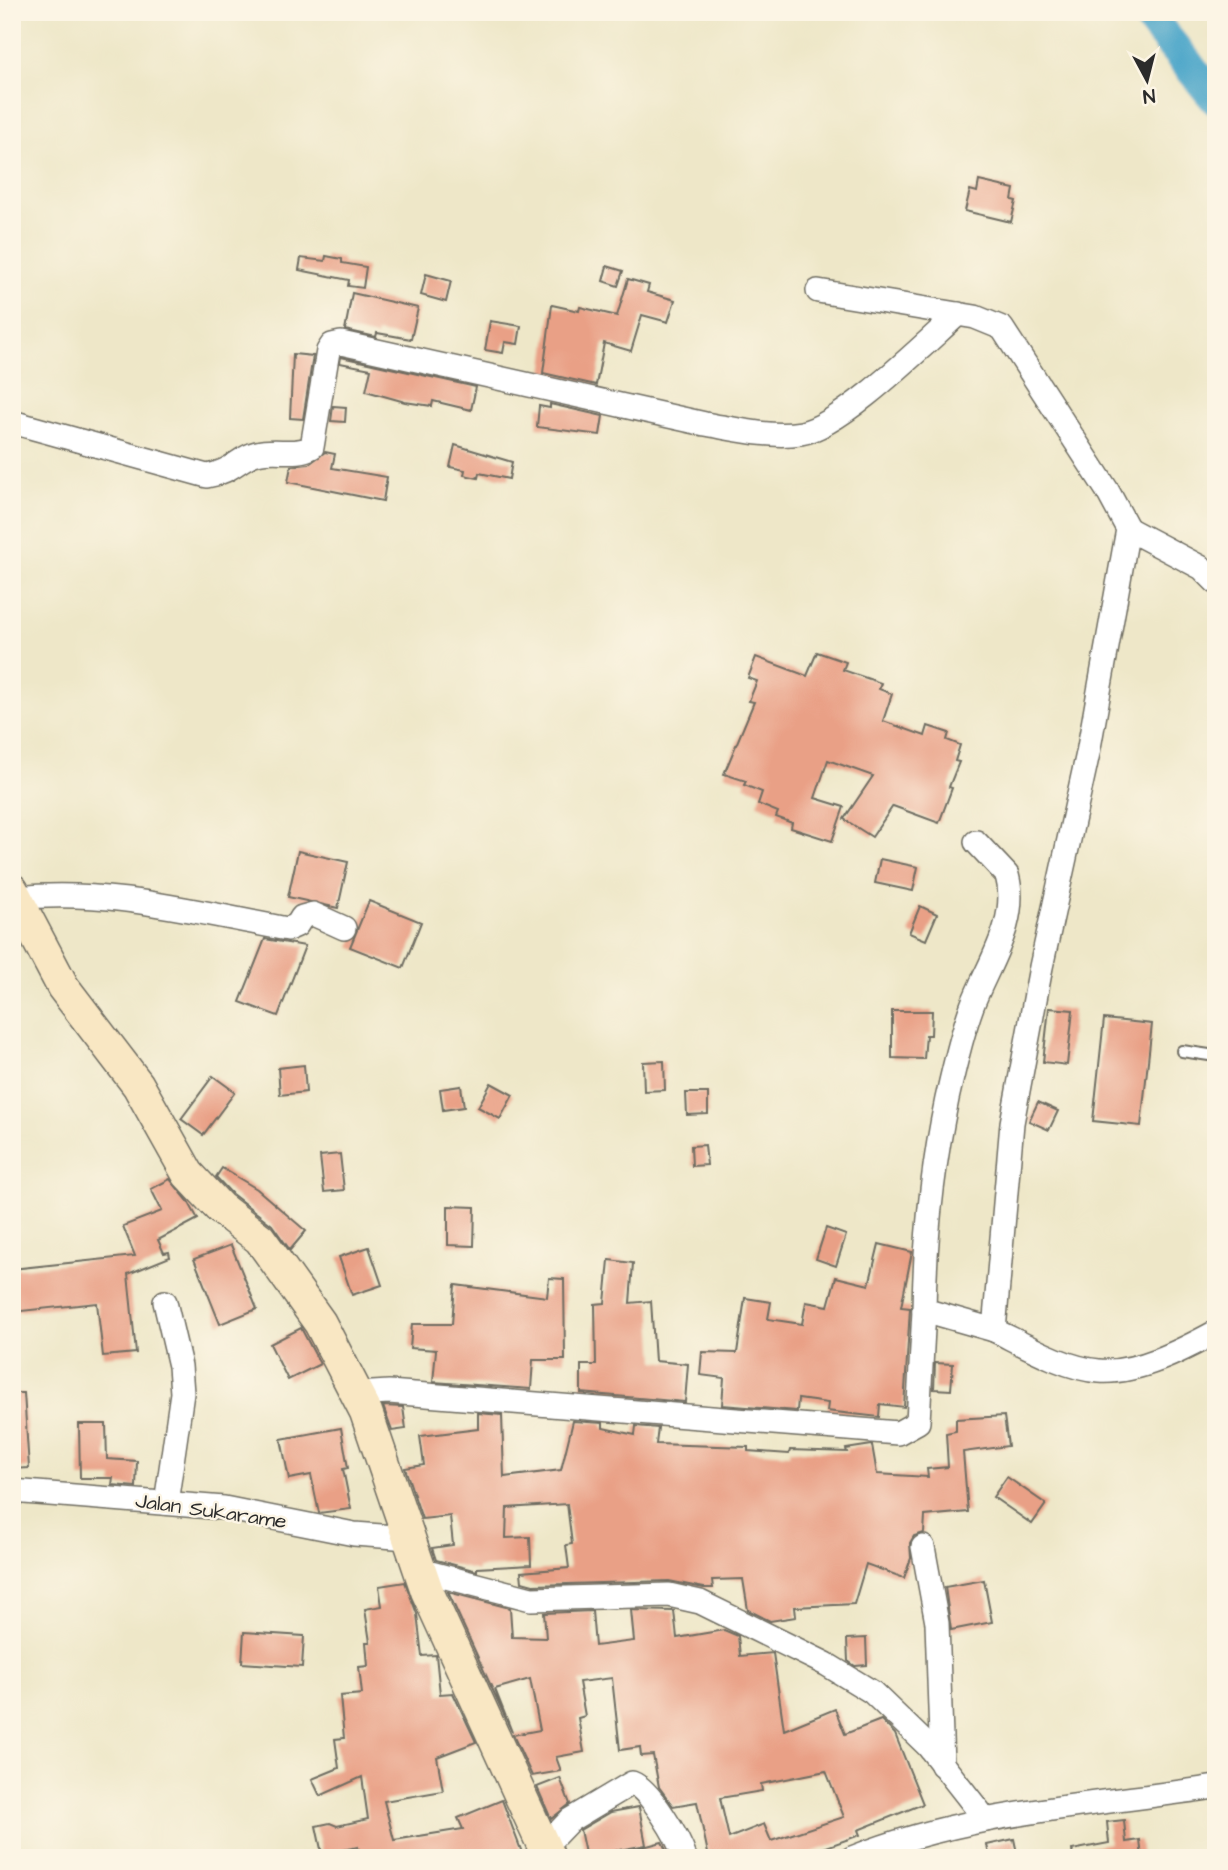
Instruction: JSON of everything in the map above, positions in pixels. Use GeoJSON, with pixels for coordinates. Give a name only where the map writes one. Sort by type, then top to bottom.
{"type":"FeatureCollection","features":[{"type":"Feature","properties":{"kind":"street"},"geometry":{"type":"LineString","coordinates":[[818,291],[958,314],[1002,328],[1107,490],[1128,529],[1202,568],[1216,582]]}},
{"type":"Feature","properties":{"kind":"street"},"geometry":{"type":"LineString","coordinates":[[12,422],[207,476],[219,474],[240,464],[249,455],[261,451],[305,451],[312,447],[328,351],[332,345],[341,343],[705,424],[751,432],[804,433],[849,409],[958,314]]}},
{"type":"Feature","properties":{"kind":"street"},"geometry":{"type":"LineString","coordinates":[[994,1329],[1012,1123],[1041,967],[1088,752],[1128,529]]}},
{"type":"Feature","properties":{"kind":"street"},"geometry":{"type":"LineString","coordinates":[[356,1394],[389,1392],[898,1433],[918,1422],[930,1186],[947,1099],[973,1004],[993,964],[1004,933],[1008,902],[1007,875],[976,842]]}},
{"type":"Feature","properties":{"kind":"street"},"geometry":{"type":"LineString","coordinates":[[344,928],[313,914],[302,917],[297,925],[288,929],[117,898],[15,894],[63,987],[138,1085],[188,1174],[220,1208],[260,1239],[320,1323],[366,1412],[419,1570],[547,1853]]}},
{"type":"Feature","properties":{"kind":"street"},"geometry":{"type":"LineString","coordinates":[[165,1302],[180,1366],[182,1394],[166,1503]]}},
{"type":"Feature","properties":{"kind":"street"},"geometry":{"type":"LineString","coordinates":[[924,1310],[994,1329],[1042,1353],[1098,1371],[1128,1368],[1215,1334]]}},
{"type":"Feature","properties":{"kind":"street","name":"Jalan Sukarame"},"geometry":{"type":"LineString","coordinates":[[12,1491],[223,1508],[354,1534],[408,1538]]}},
{"type":"Feature","properties":{"kind":"street"},"geometry":{"type":"LineString","coordinates":[[923,1547],[937,1623],[942,1765]]}},
{"type":"Feature","properties":{"kind":"street"},"geometry":{"type":"LineString","coordinates":[[419,1570],[531,1599],[669,1595],[701,1601],[826,1664],[872,1692],[908,1724],[986,1821]]}},
{"type":"Feature","properties":{"kind":"street"},"geometry":{"type":"LineString","coordinates":[[547,1853],[570,1820],[632,1783],[640,1786],[670,1829],[684,1858]]}},
{"type":"Feature","properties":{"kind":"street"},"geometry":{"type":"LineString","coordinates":[[852,1858],[892,1842],[986,1821],[1216,1787]]}},
{"type":"Feature","properties":{"kind":"lane"},"geometry":{"type":"LineString","coordinates":[[1182,1051],[1216,1056]]}},
{"type":"Feature","properties":{"kind":"building"},"geometry":{"type":"Polygon","coordinates":[[[979,181],[1014,189],[1012,200],[1016,201],[1011,222],[965,211],[970,190],[977,192],[979,181]]]}},
{"type":"Feature","properties":{"kind":"building"},"geometry":{"type":"Polygon","coordinates":[[[326,256],[342,259],[342,263],[366,267],[363,288],[348,286],[349,280],[299,270],[301,258],[325,261],[326,256]]]}},
{"type":"Feature","properties":{"kind":"building"},"geometry":{"type":"Polygon","coordinates":[[[607,266],[623,271],[618,286],[603,281],[607,266]]]}},
{"type":"Feature","properties":{"kind":"building"},"geometry":{"type":"Polygon","coordinates":[[[426,274],[451,281],[446,302],[421,295],[426,274]]]}},
{"type":"Feature","properties":{"kind":"building"},"geometry":{"type":"Polygon","coordinates":[[[628,279],[649,285],[647,292],[675,300],[668,322],[642,315],[631,351],[604,343],[596,385],[543,373],[552,305],[579,311],[580,307],[617,316],[628,279]]]}},
{"type":"Feature","properties":{"kind":"building"},"geometry":{"type":"Polygon","coordinates":[[[352,293],[418,308],[411,339],[377,333],[376,337],[345,330],[352,293]]]}},
{"type":"Feature","properties":{"kind":"building"},"geometry":{"type":"Polygon","coordinates":[[[490,321],[521,326],[518,344],[505,342],[503,353],[485,350],[490,321]]]}},
{"type":"Feature","properties":{"kind":"building"},"geometry":{"type":"Polygon","coordinates":[[[293,354],[313,356],[303,419],[290,418],[293,354]]]}},
{"type":"Feature","properties":{"kind":"building"},"geometry":{"type":"Polygon","coordinates":[[[341,357],[476,387],[471,410],[433,401],[432,406],[405,402],[366,391],[371,369],[340,363],[341,357]]]}},
{"type":"Feature","properties":{"kind":"building"},"geometry":{"type":"Polygon","coordinates":[[[550,404],[603,416],[600,435],[537,427],[539,406],[550,408],[550,404]]]}},
{"type":"Feature","properties":{"kind":"building"},"geometry":{"type":"Polygon","coordinates":[[[333,406],[346,407],[345,422],[331,421],[333,406]]]}},
{"type":"Feature","properties":{"kind":"building"},"geometry":{"type":"Polygon","coordinates":[[[455,445],[512,462],[509,479],[479,473],[478,478],[464,475],[465,470],[450,467],[455,445]]]}},
{"type":"Feature","properties":{"kind":"building"},"geometry":{"type":"Polygon","coordinates":[[[325,452],[335,454],[332,468],[387,477],[383,501],[288,482],[291,466],[309,464],[325,452]]]}},
{"type":"Feature","properties":{"kind":"building"},"geometry":{"type":"Polygon","coordinates":[[[817,652],[846,662],[843,670],[881,683],[879,689],[892,694],[883,721],[925,736],[928,726],[949,733],[947,740],[960,745],[955,761],[959,762],[949,787],[952,788],[939,823],[893,806],[872,837],[844,819],[873,776],[828,760],[815,798],[844,807],[832,841],[791,828],[792,823],[776,817],[778,812],[758,804],[762,792],[744,785],[746,781],[724,774],[754,702],[749,701],[757,681],[748,678],[756,657],[807,676],[817,652]]]}},
{"type":"Feature","properties":{"kind":"building"},"geometry":{"type":"Polygon","coordinates":[[[298,851],[348,862],[338,908],[288,897],[298,851]]]}},
{"type":"Feature","properties":{"kind":"building"},"geometry":{"type":"Polygon","coordinates":[[[880,859],[918,867],[913,891],[875,883],[880,859]]]}},
{"type":"Feature","properties":{"kind":"building"},"geometry":{"type":"Polygon","coordinates":[[[369,901],[421,922],[403,968],[350,947],[369,901]]]}},
{"type":"Feature","properties":{"kind":"building"},"geometry":{"type":"Polygon","coordinates":[[[920,906],[937,914],[926,940],[909,933],[920,906]]]}},
{"type":"Feature","properties":{"kind":"building"},"geometry":{"type":"Polygon","coordinates":[[[265,939],[305,946],[278,1016],[240,1002],[265,939]]]}},
{"type":"Feature","properties":{"kind":"building"},"geometry":{"type":"Polygon","coordinates":[[[1049,1008],[1073,1010],[1067,1065],[1043,1062],[1049,1008]]]}},
{"type":"Feature","properties":{"kind":"building"},"geometry":{"type":"Polygon","coordinates":[[[892,1011],[932,1011],[931,1035],[926,1035],[924,1059],[892,1058],[892,1011]]]}},
{"type":"Feature","properties":{"kind":"building"},"geometry":{"type":"Polygon","coordinates":[[[1104,1019],[1152,1024],[1141,1126],[1093,1121],[1104,1019]]]}},
{"type":"Feature","properties":{"kind":"building"},"geometry":{"type":"Polygon","coordinates":[[[664,1061],[665,1090],[644,1091],[643,1062],[664,1061]]]}},
{"type":"Feature","properties":{"kind":"building"},"geometry":{"type":"Polygon","coordinates":[[[304,1065],[306,1092],[280,1095],[278,1068],[304,1065]]]}},
{"type":"Feature","properties":{"kind":"building"},"geometry":{"type":"Polygon","coordinates":[[[213,1076],[235,1092],[203,1135],[181,1119],[213,1076]]]}},
{"type":"Feature","properties":{"kind":"building"},"geometry":{"type":"Polygon","coordinates":[[[491,1083],[513,1095],[500,1119],[478,1107],[491,1083]]]}},
{"type":"Feature","properties":{"kind":"building"},"geometry":{"type":"Polygon","coordinates":[[[461,1086],[464,1107],[443,1110],[440,1089],[461,1086]]]}},
{"type":"Feature","properties":{"kind":"building"},"geometry":{"type":"Polygon","coordinates":[[[686,1093],[708,1093],[708,1114],[687,1115],[686,1093]]]}},
{"type":"Feature","properties":{"kind":"building"},"geometry":{"type":"Polygon","coordinates":[[[1038,1102],[1058,1111],[1049,1130],[1029,1121],[1038,1102]]]}},
{"type":"Feature","properties":{"kind":"building"},"geometry":{"type":"Polygon","coordinates":[[[705,1145],[707,1165],[692,1166],[691,1146],[705,1145]]]}},
{"type":"Feature","properties":{"kind":"building"},"geometry":{"type":"Polygon","coordinates":[[[340,1154],[344,1190],[324,1192],[320,1156],[340,1154]]]}},
{"type":"Feature","properties":{"kind":"building"},"geometry":{"type":"Polygon","coordinates":[[[222,1168],[257,1189],[306,1231],[290,1250],[272,1225],[232,1194],[216,1177],[222,1168]]]}},
{"type":"Feature","properties":{"kind":"building"},"geometry":{"type":"Polygon","coordinates":[[[170,1179],[188,1201],[198,1219],[158,1240],[164,1253],[169,1252],[170,1257],[128,1274],[136,1353],[103,1356],[97,1303],[12,1312],[12,1269],[135,1256],[123,1226],[162,1211],[151,1189],[170,1179]]]}},
{"type":"Feature","properties":{"kind":"building"},"geometry":{"type":"Polygon","coordinates":[[[448,1206],[475,1207],[474,1246],[448,1245],[448,1206]]]}},
{"type":"Feature","properties":{"kind":"building"},"geometry":{"type":"Polygon","coordinates":[[[826,1228],[846,1235],[836,1266],[816,1259],[826,1228]]]}},
{"type":"Feature","properties":{"kind":"building"},"geometry":{"type":"Polygon","coordinates":[[[879,1244],[912,1252],[901,1307],[910,1308],[904,1407],[880,1404],[879,1417],[827,1411],[828,1403],[798,1399],[797,1411],[722,1405],[724,1378],[700,1375],[702,1352],[737,1353],[745,1298],[771,1302],[768,1319],[802,1324],[806,1302],[828,1306],[836,1277],[869,1285],[879,1244]]]}},
{"type":"Feature","properties":{"kind":"building"},"geometry":{"type":"Polygon","coordinates":[[[231,1245],[257,1309],[220,1324],[194,1259],[231,1245]]]}},
{"type":"Feature","properties":{"kind":"building"},"geometry":{"type":"Polygon","coordinates":[[[369,1247],[382,1285],[352,1295],[339,1257],[369,1247]]]}},
{"type":"Feature","properties":{"kind":"building"},"geometry":{"type":"Polygon","coordinates":[[[609,1260],[633,1263],[630,1303],[651,1301],[655,1361],[688,1364],[685,1402],[581,1393],[581,1365],[596,1365],[595,1304],[605,1303],[609,1260]]]}},
{"type":"Feature","properties":{"kind":"building"},"geometry":{"type":"Polygon","coordinates":[[[549,1278],[564,1279],[565,1360],[533,1360],[531,1389],[433,1382],[436,1350],[410,1348],[412,1324],[452,1324],[455,1285],[547,1297],[549,1278]]]}},
{"type":"Feature","properties":{"kind":"building"},"geometry":{"type":"Polygon","coordinates":[[[301,1328],[320,1364],[288,1380],[270,1344],[301,1328]]]}},
{"type":"Feature","properties":{"kind":"building"},"geometry":{"type":"Polygon","coordinates":[[[935,1363],[953,1364],[951,1390],[934,1389],[935,1363]]]}},
{"type":"Feature","properties":{"kind":"building"},"geometry":{"type":"Polygon","coordinates":[[[12,1393],[24,1393],[29,1468],[12,1469],[12,1393]]]}},
{"type":"Feature","properties":{"kind":"building"},"geometry":{"type":"Polygon","coordinates":[[[383,1406],[403,1407],[406,1429],[392,1431],[383,1406]]]}},
{"type":"Feature","properties":{"kind":"building"},"geometry":{"type":"Polygon","coordinates":[[[478,1413],[502,1415],[504,1477],[561,1470],[573,1421],[603,1423],[603,1428],[635,1435],[636,1426],[658,1428],[656,1444],[748,1447],[748,1451],[789,1454],[790,1450],[847,1452],[846,1449],[872,1445],[877,1474],[928,1477],[927,1469],[948,1467],[946,1433],[956,1431],[956,1419],[1004,1416],[1008,1446],[963,1452],[968,1512],[925,1516],[924,1533],[914,1536],[910,1543],[911,1558],[904,1578],[866,1564],[854,1604],[795,1607],[796,1617],[770,1621],[748,1610],[743,1579],[712,1580],[713,1588],[669,1581],[533,1585],[522,1582],[521,1572],[569,1568],[566,1545],[572,1544],[567,1504],[507,1508],[506,1538],[530,1537],[531,1565],[477,1568],[477,1571],[436,1560],[432,1548],[453,1545],[450,1516],[422,1519],[405,1468],[424,1465],[420,1436],[478,1429],[478,1413]]]}},
{"type":"Feature","properties":{"kind":"building"},"geometry":{"type":"Polygon","coordinates":[[[79,1424],[106,1424],[107,1459],[137,1461],[136,1487],[112,1485],[113,1478],[80,1478],[79,1424]]]}},
{"type":"Feature","properties":{"kind":"building"},"geometry":{"type":"Polygon","coordinates":[[[341,1428],[348,1468],[343,1469],[351,1509],[319,1513],[311,1475],[289,1479],[281,1439],[341,1428]]]}},
{"type":"Feature","properties":{"kind":"building"},"geometry":{"type":"Polygon","coordinates":[[[1007,1477],[1046,1504],[1032,1524],[993,1497],[1007,1477]]]}},
{"type":"Feature","properties":{"kind":"building"},"geometry":{"type":"Polygon","coordinates":[[[984,1580],[992,1622],[951,1630],[945,1587],[984,1580]]]}},
{"type":"Feature","properties":{"kind":"building"},"geometry":{"type":"Polygon","coordinates":[[[405,1582],[417,1614],[422,1656],[436,1655],[440,1694],[453,1693],[476,1742],[437,1757],[443,1791],[384,1801],[394,1840],[463,1829],[458,1818],[502,1800],[524,1858],[361,1858],[358,1847],[322,1854],[316,1826],[330,1823],[337,1826],[368,1819],[362,1777],[320,1796],[312,1779],[339,1768],[335,1739],[344,1738],[340,1696],[362,1694],[359,1667],[368,1666],[366,1642],[370,1642],[365,1609],[382,1606],[379,1586],[405,1582]]]}},
{"type":"Feature","properties":{"kind":"building"},"geometry":{"type":"Polygon","coordinates":[[[448,1592],[510,1608],[512,1637],[546,1638],[544,1613],[592,1611],[595,1646],[634,1641],[631,1610],[674,1611],[677,1638],[724,1630],[738,1636],[740,1656],[773,1653],[784,1730],[835,1709],[845,1734],[881,1720],[895,1734],[923,1804],[858,1830],[860,1835],[796,1858],[709,1858],[697,1802],[673,1806],[659,1787],[653,1755],[641,1756],[640,1747],[620,1750],[612,1678],[579,1682],[585,1716],[578,1718],[584,1752],[556,1757],[561,1771],[532,1776],[513,1735],[540,1730],[530,1679],[495,1689],[512,1732],[448,1592]],[[826,1771],[761,1784],[762,1791],[720,1798],[729,1838],[764,1824],[771,1841],[844,1817],[826,1771]]]}},
{"type":"Feature","properties":{"kind":"building"},"geometry":{"type":"Polygon","coordinates":[[[244,1632],[304,1636],[302,1667],[242,1663],[244,1632]]]}},
{"type":"Feature","properties":{"kind":"building"},"geometry":{"type":"Polygon","coordinates":[[[866,1638],[867,1665],[855,1666],[848,1661],[847,1639],[866,1638]]]}},
{"type":"Feature","properties":{"kind":"building"},"geometry":{"type":"Polygon","coordinates":[[[560,1778],[570,1804],[551,1819],[537,1787],[560,1778]]]}},
{"type":"Feature","properties":{"kind":"building"},"geometry":{"type":"Polygon","coordinates":[[[639,1807],[646,1845],[603,1853],[604,1858],[586,1858],[580,1830],[611,1812],[639,1807]]]}},
{"type":"Feature","properties":{"kind":"building"},"geometry":{"type":"Polygon","coordinates":[[[1124,1820],[1126,1842],[1140,1840],[1142,1858],[1073,1858],[1072,1850],[1109,1843],[1107,1822],[1124,1820]]]}},
{"type":"Feature","properties":{"kind":"building"},"geometry":{"type":"Polygon","coordinates":[[[1014,1839],[1018,1858],[990,1858],[987,1845],[1014,1839]]]}},
{"type":"Feature","properties":{"kind":"building"},"geometry":{"type":"Polygon","coordinates":[[[662,1842],[670,1858],[621,1858],[621,1853],[662,1842]]]}},
{"type":"Feature","properties":{"kind":"waterway"},"geometry":{"type":"LineString","coordinates":[[1145,12],[1216,99]]}}]}
